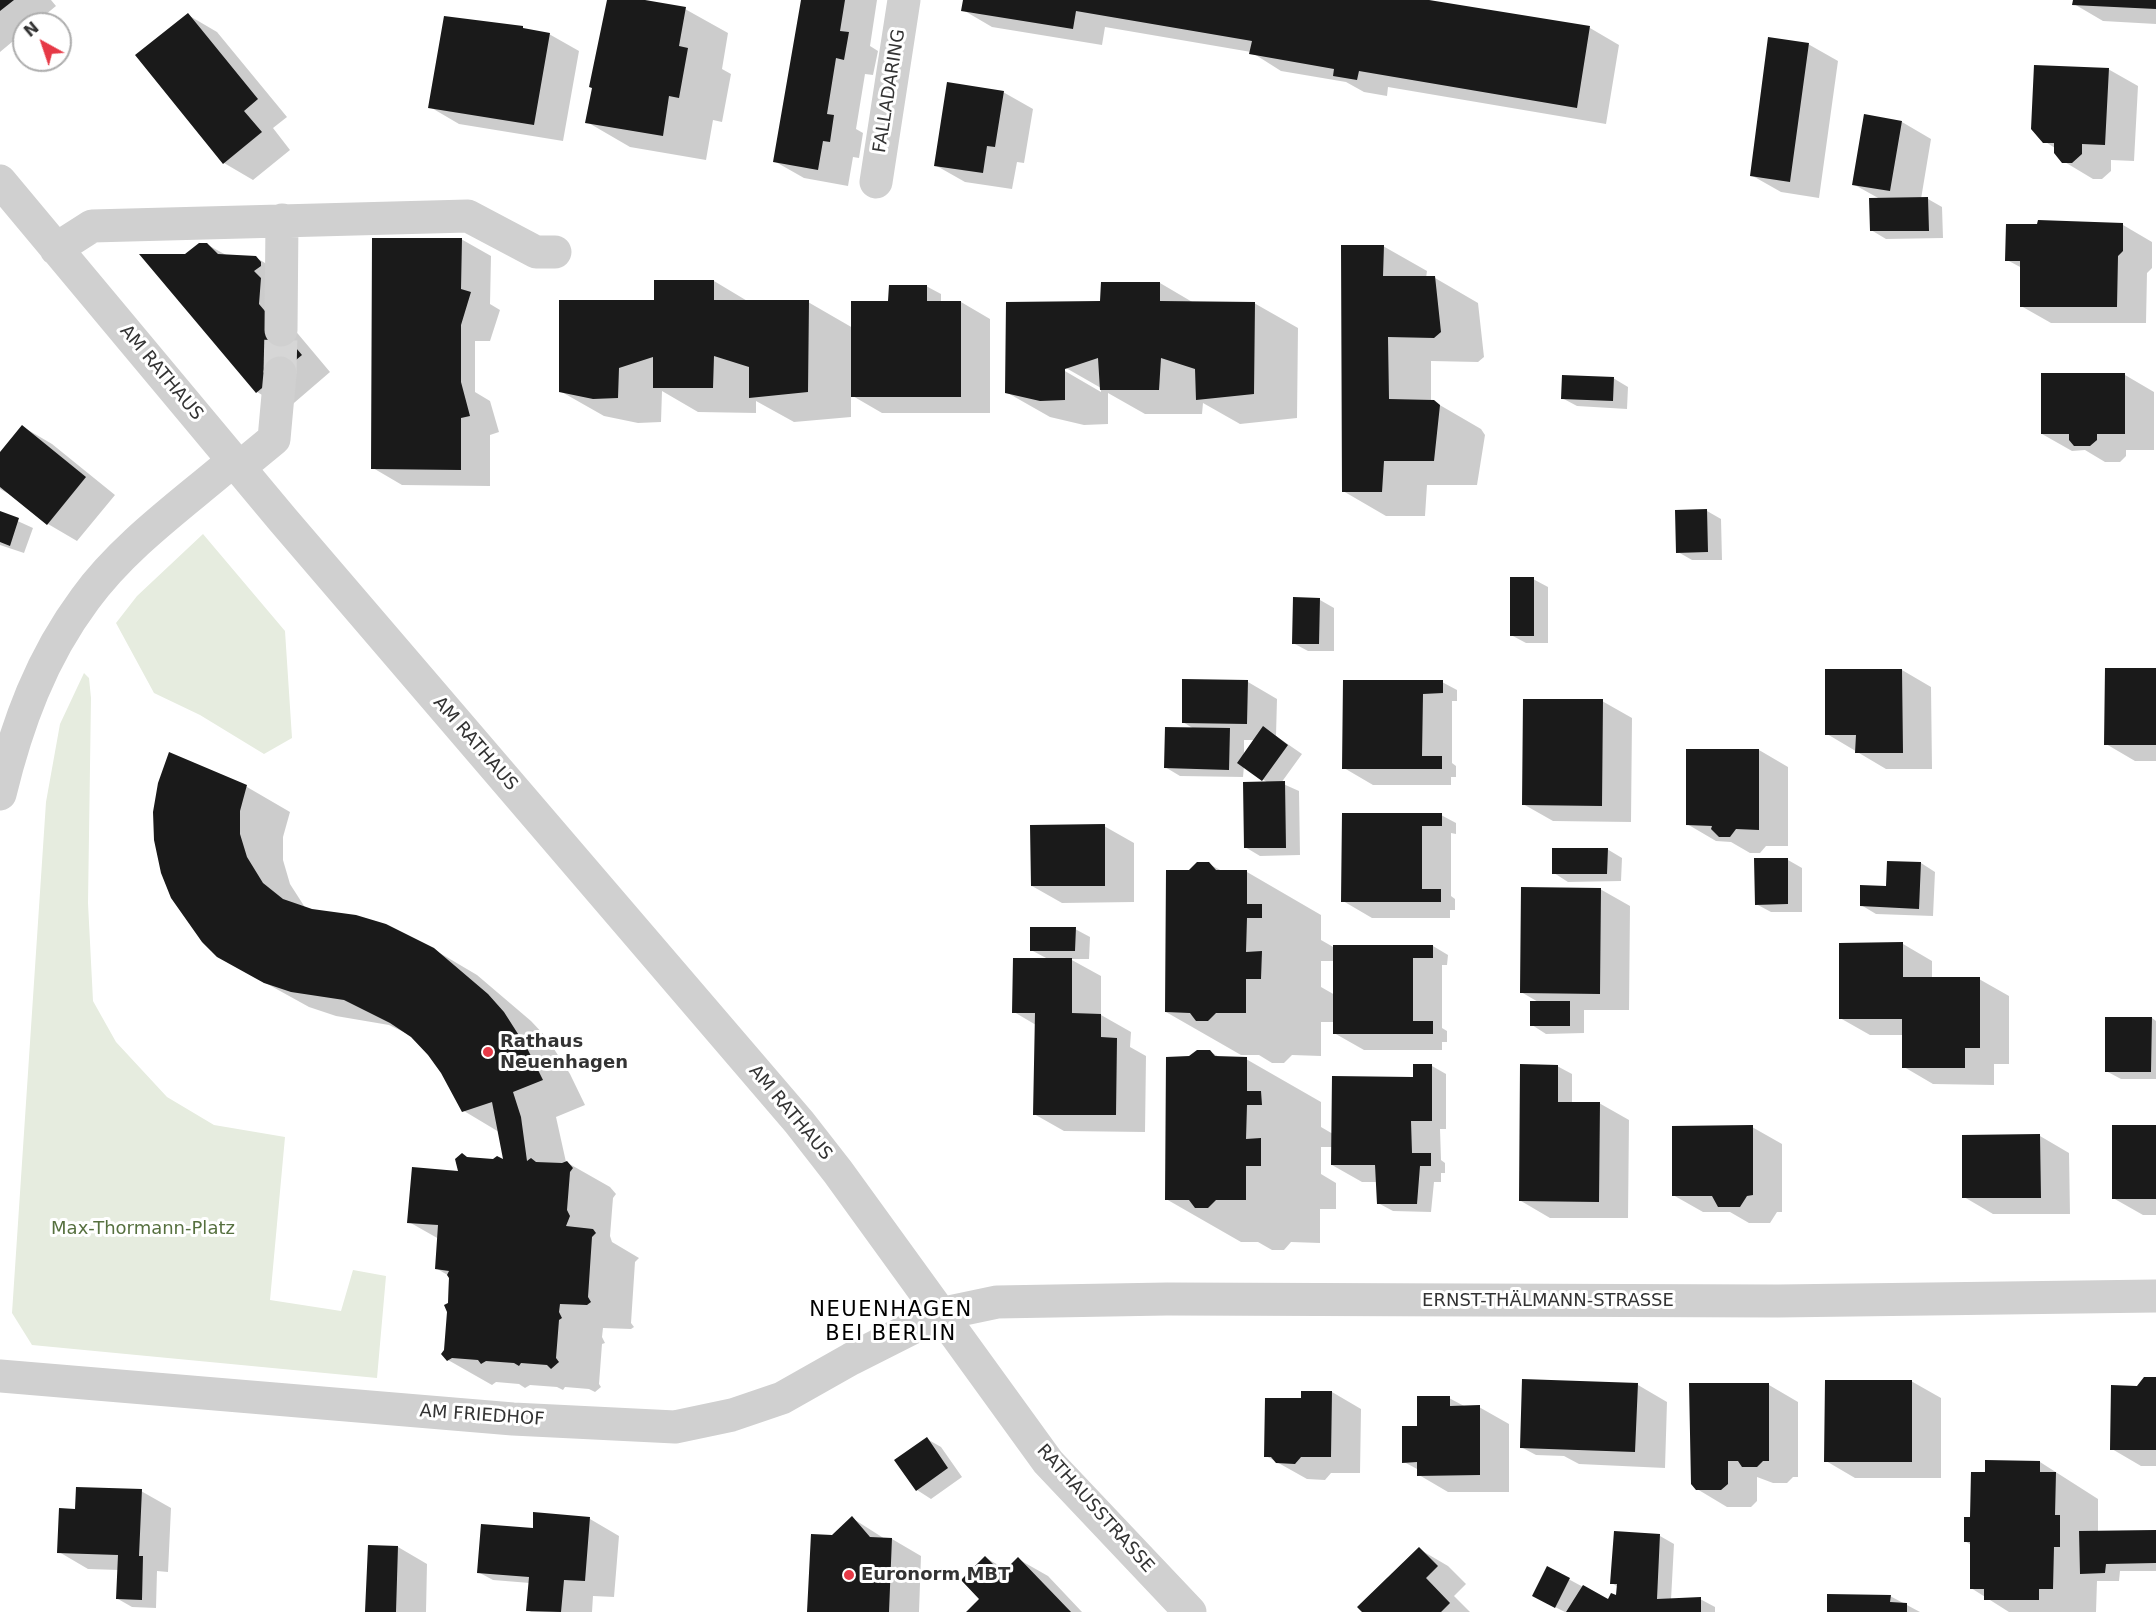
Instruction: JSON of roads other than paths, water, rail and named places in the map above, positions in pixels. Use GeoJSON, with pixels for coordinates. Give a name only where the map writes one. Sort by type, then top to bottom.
{"type":"FeatureCollection","features":[{"type":"Feature","properties":{"kind":"street","name":"FALLADARING"},"geometry":{"type":"LineString","coordinates":[[876,182],[904,0]]}},
{"type":"Feature","properties":{"kind":"street","name":"AM RATHAUS"},"geometry":{"type":"LineString","coordinates":[[0,181],[237,464],[799,1122],[940,1314]]}},
{"type":"Feature","properties":{"kind":"street"},"geometry":{"type":"LineString","coordinates":[[56,249],[92,226],[468,216],[536,252],[555,252]]}},
{"type":"Feature","properties":{"kind":"street"},"geometry":{"type":"LineString","coordinates":[[281,330],[282,220]]}},
{"type":"Feature","properties":{"kind":"street"},"geometry":{"type":"LineString","coordinates":[[0,794],[11,750],[31,691],[85,598],[133,547],[237,464],[273,439],[280,373]]}},
{"type":"Feature","properties":{"kind":"street","name":"ERNST-THÄLMANN-STRASSE"},"geometry":{"type":"LineString","coordinates":[[940,1314],[997,1302],[1121,1299],[1778,1301],[2156,1296]]}},
{"type":"Feature","properties":{"kind":"street","name":"AM FRIEDHOF"},"geometry":{"type":"LineString","coordinates":[[0,1376],[513,1419],[675,1427],[732,1415],[783,1398],[850,1359],[940,1314]]}},
{"type":"Feature","properties":{"kind":"street","name":"RATHAUSSTRASSE"},"geometry":{"type":"LineString","coordinates":[[940,1314],[1048,1462],[1190,1612]]}},
{"type":"Feature","properties":{"kind":"tunnel"},"geometry":{"type":"LineString","coordinates":[[280,373],[281,330]]}},
{"type":"Feature","properties":{"kind":"place","name":"Rathaus Neuenhagen"},"geometry":{"type":"Point","coordinates":[488,1052]}},
{"type":"Feature","properties":{"kind":"place","name":"Euronorm MBT"},"geometry":{"type":"Point","coordinates":[849,1575]}},
{"type":"Feature","properties":{"kind":"district","name":"NEUENHAGEN BEI BERLIN"},"geometry":{"type":"Point","coordinates":[891,1323]}},
{"type":"Feature","properties":{"kind":"park label","name":"Max-Thormann-Platz"},"geometry":{"type":"Point","coordinates":[143,1229]}}]}
